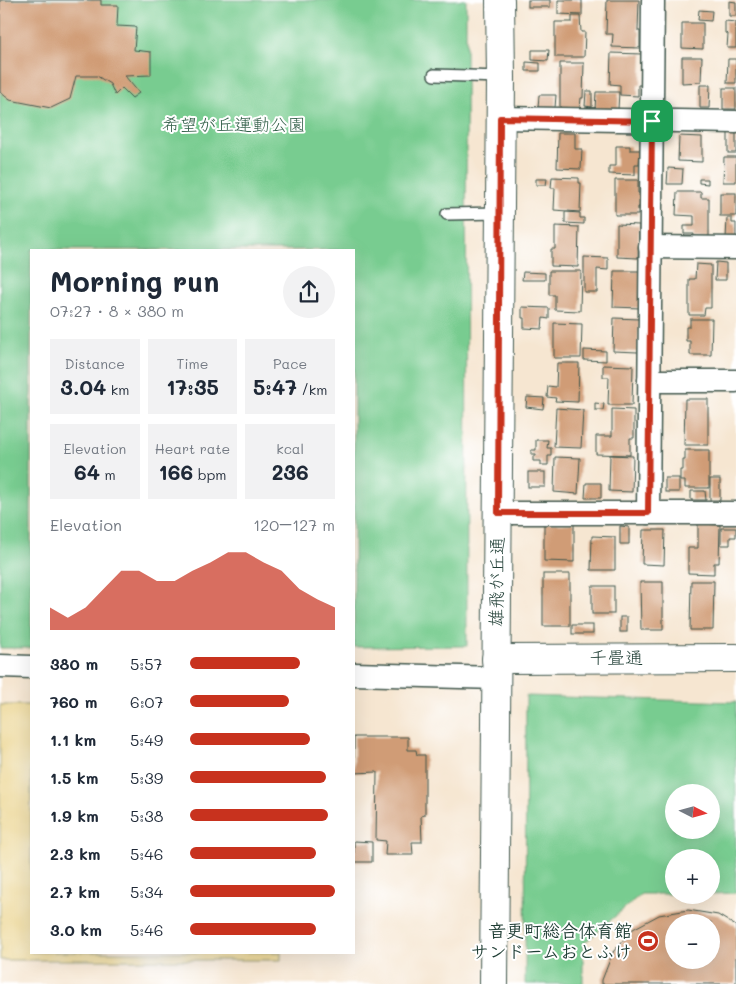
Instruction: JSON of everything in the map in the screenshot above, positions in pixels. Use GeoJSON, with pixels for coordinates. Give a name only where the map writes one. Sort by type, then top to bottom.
{"type":"FeatureCollection","features":[{"type":"Feature","properties":{"kind":"street","name":"雄飛が丘通"},"geometry":{"type":"LineString","coordinates":[[494,984],[500,0]]}},
{"type":"Feature","properties":{"kind":"street"},"geometry":{"type":"LineString","coordinates":[[648,513],[653,0]]}},
{"type":"Feature","properties":{"kind":"street"},"geometry":{"type":"LineString","coordinates":[[500,118],[736,122]]}},
{"type":"Feature","properties":{"kind":"street"},"geometry":{"type":"LineString","coordinates":[[650,247],[736,248]]}},
{"type":"Feature","properties":{"kind":"street"},"geometry":{"type":"LineString","coordinates":[[649,381],[736,381]]}},
{"type":"Feature","properties":{"kind":"street"},"geometry":{"type":"LineString","coordinates":[[498,513],[736,513]]}},
{"type":"Feature","properties":{"kind":"street","name":"千畳通"},"geometry":{"type":"LineString","coordinates":[[496,668],[736,658]]}},
{"type":"Feature","properties":{"kind":"street"},"geometry":{"type":"LineString","coordinates":[[0,666],[30,666]]}},
{"type":"Feature","properties":{"kind":"street"},"geometry":{"type":"LineString","coordinates":[[355,674],[496,668]]}},
{"type":"Feature","properties":{"kind":"lane"},"geometry":{"type":"LineString","coordinates":[[434,75],[501,77]]}},
{"type":"Feature","properties":{"kind":"lane"},"geometry":{"type":"LineString","coordinates":[[447,214],[500,213]]}},
{"type":"Feature","properties":{"kind":"green space","name":"希望が丘運動公園"},"geometry":{"type":"Polygon","coordinates":[[[0,0],[466,0],[467,646],[355,647],[355,249],[30,249],[30,648],[0,648],[0,0]]]}},
{"type":"Feature","properties":{"kind":"green space"},"geometry":{"type":"Polygon","coordinates":[[[526,696],[736,702],[736,893],[720,894],[720,849],[665,849],[665,894],[641,894],[583,944],[583,984],[525,984],[526,696]]]}},
{"type":"Feature","properties":{"kind":"sand"},"geometry":{"type":"Polygon","coordinates":[[[0,705],[30,705],[30,954],[281,954],[281,960],[0,960],[0,705]]]}},
{"type":"Feature","properties":{"kind":"building"},"geometry":{"type":"Polygon","coordinates":[[[0,0],[101,0],[101,5],[118,5],[117,26],[136,27],[134,50],[151,52],[151,75],[125,76],[139,93],[132,98],[122,88],[115,95],[110,84],[97,76],[76,76],[70,99],[51,108],[10,100],[0,92],[0,0]]]}},
{"type":"Feature","properties":{"kind":"building"},"geometry":{"type":"Polygon","coordinates":[[[528,0],[550,0],[550,7],[528,7],[528,0]]]}},
{"type":"Feature","properties":{"kind":"building"},"geometry":{"type":"Polygon","coordinates":[[[558,0],[582,0],[582,15],[558,14],[558,0]]]}},
{"type":"Feature","properties":{"kind":"building"},"geometry":{"type":"Polygon","coordinates":[[[607,0],[639,0],[638,31],[640,31],[640,48],[612,47],[613,34],[606,34],[607,0]]]}},
{"type":"Feature","properties":{"kind":"building"},"geometry":{"type":"Polygon","coordinates":[[[729,1],[736,2],[736,16],[729,16],[729,1]]]}},
{"type":"Feature","properties":{"kind":"building"},"geometry":{"type":"Polygon","coordinates":[[[699,10],[712,11],[711,21],[698,20],[699,10]]]}},
{"type":"Feature","properties":{"kind":"building"},"geometry":{"type":"Polygon","coordinates":[[[572,16],[580,16],[581,32],[585,32],[584,57],[555,57],[555,22],[572,22],[572,16]]]}},
{"type":"Feature","properties":{"kind":"building"},"geometry":{"type":"Polygon","coordinates":[[[725,21],[736,22],[736,48],[727,48],[728,34],[725,33],[725,21]]]}},
{"type":"Feature","properties":{"kind":"building"},"geometry":{"type":"Polygon","coordinates":[[[682,23],[703,23],[703,49],[682,48],[682,23]]]}},
{"type":"Feature","properties":{"kind":"building"},"geometry":{"type":"Polygon","coordinates":[[[532,50],[549,50],[548,61],[532,60],[532,50]]]}},
{"type":"Feature","properties":{"kind":"building"},"geometry":{"type":"Polygon","coordinates":[[[611,53],[642,54],[641,85],[638,85],[638,96],[620,95],[620,85],[610,84],[611,53]]]}},
{"type":"Feature","properties":{"kind":"building"},"geometry":{"type":"Polygon","coordinates":[[[682,57],[702,57],[701,82],[682,83],[682,57]]]}},
{"type":"Feature","properties":{"kind":"building"},"geometry":{"type":"Polygon","coordinates":[[[728,59],[736,59],[736,83],[727,83],[728,59]]]}},
{"type":"Feature","properties":{"kind":"building"},"geometry":{"type":"Polygon","coordinates":[[[526,62],[540,63],[540,71],[526,71],[526,62]]]}},
{"type":"Feature","properties":{"kind":"building"},"geometry":{"type":"Polygon","coordinates":[[[560,63],[584,63],[583,98],[581,98],[580,108],[560,108],[560,63]]]}},
{"type":"Feature","properties":{"kind":"building"},"geometry":{"type":"Polygon","coordinates":[[[700,85],[710,85],[709,108],[700,108],[700,85]]]}},
{"type":"Feature","properties":{"kind":"building"},"geometry":{"type":"Polygon","coordinates":[[[723,88],[736,88],[736,109],[723,109],[723,88]]]}},
{"type":"Feature","properties":{"kind":"building"},"geometry":{"type":"Polygon","coordinates":[[[586,91],[592,91],[592,107],[585,106],[586,91]]]}},
{"type":"Feature","properties":{"kind":"building"},"geometry":{"type":"Polygon","coordinates":[[[596,92],[619,92],[618,109],[595,109],[596,92]]]}},
{"type":"Feature","properties":{"kind":"building"},"geometry":{"type":"Polygon","coordinates":[[[539,95],[556,95],[555,108],[538,108],[539,95]]]}},
{"type":"Feature","properties":{"kind":"building"},"geometry":{"type":"Polygon","coordinates":[[[558,133],[575,133],[575,149],[582,149],[581,169],[557,168],[558,133]]]}},
{"type":"Feature","properties":{"kind":"building"},"geometry":{"type":"Polygon","coordinates":[[[728,133],[736,133],[736,153],[728,153],[728,133]]]}},
{"type":"Feature","properties":{"kind":"building"},"geometry":{"type":"Polygon","coordinates":[[[679,136],[702,137],[702,162],[678,161],[679,136]]]}},
{"type":"Feature","properties":{"kind":"building"},"geometry":{"type":"Polygon","coordinates":[[[616,146],[630,146],[630,150],[640,150],[639,164],[635,164],[635,175],[609,174],[609,166],[616,166],[616,146]]]}},
{"type":"Feature","properties":{"kind":"building"},"geometry":{"type":"Polygon","coordinates":[[[724,157],[736,157],[736,182],[723,182],[724,157]]]}},
{"type":"Feature","properties":{"kind":"building"},"geometry":{"type":"Polygon","coordinates":[[[668,168],[683,169],[682,184],[667,184],[668,168]]]}},
{"type":"Feature","properties":{"kind":"building"},"geometry":{"type":"Polygon","coordinates":[[[552,177],[579,178],[579,183],[581,183],[580,212],[554,210],[555,188],[551,188],[552,177]]]}},
{"type":"Feature","properties":{"kind":"building"},"geometry":{"type":"Polygon","coordinates":[[[536,179],[547,179],[546,185],[536,185],[536,179]]]}},
{"type":"Feature","properties":{"kind":"building"},"geometry":{"type":"Polygon","coordinates":[[[699,179],[708,179],[708,184],[699,183],[699,179]]]}},
{"type":"Feature","properties":{"kind":"building"},"geometry":{"type":"Polygon","coordinates":[[[615,180],[638,180],[638,193],[642,194],[642,207],[638,207],[638,215],[615,215],[615,180]]]}},
{"type":"Feature","properties":{"kind":"building"},"geometry":{"type":"Polygon","coordinates":[[[677,192],[701,192],[701,198],[709,198],[709,239],[693,239],[694,234],[684,234],[684,226],[694,226],[694,216],[676,215],[677,192]]]}},
{"type":"Feature","properties":{"kind":"building"},"geometry":{"type":"Polygon","coordinates":[[[720,193],[736,193],[736,216],[720,216],[720,193]]]}},
{"type":"Feature","properties":{"kind":"building"},"geometry":{"type":"Polygon","coordinates":[[[565,212],[580,213],[580,218],[584,218],[584,224],[565,223],[565,212]]]}},
{"type":"Feature","properties":{"kind":"building"},"geometry":{"type":"Polygon","coordinates":[[[727,218],[732,218],[732,223],[736,223],[736,240],[726,239],[727,218]]]}},
{"type":"Feature","properties":{"kind":"building"},"geometry":{"type":"Polygon","coordinates":[[[617,224],[639,225],[638,258],[617,257],[617,224]]]}},
{"type":"Feature","properties":{"kind":"building"},"geometry":{"type":"Polygon","coordinates":[[[555,226],[579,227],[578,267],[551,266],[551,249],[555,249],[555,226]]]}},
{"type":"Feature","properties":{"kind":"building"},"geometry":{"type":"Polygon","coordinates":[[[584,257],[608,258],[608,270],[597,269],[597,292],[584,292],[584,257]]]}},
{"type":"Feature","properties":{"kind":"building"},"geometry":{"type":"Polygon","coordinates":[[[716,262],[726,263],[726,280],[715,280],[716,262]]]}},
{"type":"Feature","properties":{"kind":"building"},"geometry":{"type":"Polygon","coordinates":[[[696,264],[711,265],[711,308],[705,308],[704,315],[689,315],[689,279],[695,279],[696,264]]]}},
{"type":"Feature","properties":{"kind":"building"},"geometry":{"type":"Polygon","coordinates":[[[549,271],[581,271],[580,311],[555,310],[555,295],[549,295],[549,271]]]}},
{"type":"Feature","properties":{"kind":"building"},"geometry":{"type":"Polygon","coordinates":[[[614,271],[641,271],[640,308],[613,307],[614,271]]]}},
{"type":"Feature","properties":{"kind":"building"},"geometry":{"type":"Polygon","coordinates":[[[523,272],[545,273],[545,280],[522,280],[523,272]]]}},
{"type":"Feature","properties":{"kind":"building"},"geometry":{"type":"Polygon","coordinates":[[[522,307],[549,308],[549,319],[543,318],[542,329],[524,328],[522,307]]]}},
{"type":"Feature","properties":{"kind":"building"},"geometry":{"type":"Polygon","coordinates":[[[614,318],[639,319],[638,352],[613,351],[614,318]]]}},
{"type":"Feature","properties":{"kind":"building"},"geometry":{"type":"Polygon","coordinates":[[[690,319],[712,319],[711,355],[690,355],[690,341],[686,341],[686,327],[690,327],[690,319]]]}},
{"type":"Feature","properties":{"kind":"building"},"geometry":{"type":"Polygon","coordinates":[[[554,323],[582,324],[581,358],[554,358],[554,323]]]}},
{"type":"Feature","properties":{"kind":"building"},"geometry":{"type":"Polygon","coordinates":[[[584,350],[606,351],[606,361],[584,360],[584,350]]]}},
{"type":"Feature","properties":{"kind":"building"},"geometry":{"type":"Polygon","coordinates":[[[557,363],[579,363],[578,402],[555,401],[556,398],[547,397],[548,386],[556,387],[557,363]]]}},
{"type":"Feature","properties":{"kind":"building"},"geometry":{"type":"Polygon","coordinates":[[[603,365],[633,366],[632,405],[608,405],[609,377],[603,377],[603,365]]]}},
{"type":"Feature","properties":{"kind":"building"},"geometry":{"type":"Polygon","coordinates":[[[527,397],[544,398],[543,409],[526,407],[527,397]]]}},
{"type":"Feature","properties":{"kind":"building"},"geometry":{"type":"Polygon","coordinates":[[[685,399],[708,399],[708,445],[684,445],[685,399]]]}},
{"type":"Feature","properties":{"kind":"building"},"geometry":{"type":"Polygon","coordinates":[[[595,403],[604,404],[603,410],[595,410],[595,403]]]}},
{"type":"Feature","properties":{"kind":"building"},"geometry":{"type":"Polygon","coordinates":[[[556,408],[583,410],[581,448],[554,447],[556,408]]]}},
{"type":"Feature","properties":{"kind":"building"},"geometry":{"type":"Polygon","coordinates":[[[612,409],[634,410],[634,438],[630,438],[630,455],[596,454],[596,436],[612,436],[612,409]]]}},
{"type":"Feature","properties":{"kind":"building"},"geometry":{"type":"Polygon","coordinates":[[[536,440],[548,440],[547,448],[551,448],[551,456],[548,456],[548,465],[541,465],[541,461],[533,461],[533,456],[536,456],[536,454],[531,454],[531,450],[536,450],[536,440]]]}},
{"type":"Feature","properties":{"kind":"building"},"geometry":{"type":"Polygon","coordinates":[[[685,450],[709,450],[709,488],[685,488],[685,481],[680,481],[680,470],[683,470],[685,450]]]}},
{"type":"Feature","properties":{"kind":"building"},"geometry":{"type":"Polygon","coordinates":[[[610,455],[633,456],[632,492],[609,491],[610,455]]]}},
{"type":"Feature","properties":{"kind":"building"},"geometry":{"type":"Polygon","coordinates":[[[555,457],[580,458],[578,494],[554,492],[555,457]]]}},
{"type":"Feature","properties":{"kind":"building"},"geometry":{"type":"Polygon","coordinates":[[[528,472],[545,472],[545,487],[528,487],[528,472]]]}},
{"type":"Feature","properties":{"kind":"building"},"geometry":{"type":"Polygon","coordinates":[[[665,478],[679,478],[679,492],[665,492],[665,478]]]}},
{"type":"Feature","properties":{"kind":"building"},"geometry":{"type":"Polygon","coordinates":[[[710,479],[720,479],[720,500],[710,500],[710,479]]]}},
{"type":"Feature","properties":{"kind":"building"},"geometry":{"type":"Polygon","coordinates":[[[586,483],[601,483],[601,498],[585,498],[586,483]]]}},
{"type":"Feature","properties":{"kind":"building"},"geometry":{"type":"Polygon","coordinates":[[[691,491],[705,491],[706,500],[691,500],[691,491]]]}},
{"type":"Feature","properties":{"kind":"building"},"geometry":{"type":"Polygon","coordinates":[[[544,524],[574,524],[574,562],[544,561],[544,524]]]}},
{"type":"Feature","properties":{"kind":"building"},"geometry":{"type":"Polygon","coordinates":[[[698,524],[720,525],[719,563],[714,563],[714,574],[688,573],[688,548],[698,548],[698,524]]]}},
{"type":"Feature","properties":{"kind":"building"},"geometry":{"type":"Polygon","coordinates":[[[620,526],[629,527],[629,544],[620,544],[620,526]]]}},
{"type":"Feature","properties":{"kind":"building"},"geometry":{"type":"Polygon","coordinates":[[[721,528],[736,528],[736,537],[730,537],[730,545],[721,545],[721,528]]]}},
{"type":"Feature","properties":{"kind":"building"},"geometry":{"type":"Polygon","coordinates":[[[643,530],[665,530],[664,565],[642,564],[643,530]]]}},
{"type":"Feature","properties":{"kind":"building"},"geometry":{"type":"Polygon","coordinates":[[[592,536],[615,537],[615,570],[591,570],[592,536]]]}},
{"type":"Feature","properties":{"kind":"building"},"geometry":{"type":"Polygon","coordinates":[[[543,574],[570,574],[570,626],[543,626],[543,574]]]}},
{"type":"Feature","properties":{"kind":"building"},"geometry":{"type":"Polygon","coordinates":[[[691,581],[714,581],[713,630],[690,630],[691,581]]]}},
{"type":"Feature","properties":{"kind":"building"},"geometry":{"type":"Polygon","coordinates":[[[640,582],[663,582],[663,630],[641,630],[640,582]]]}},
{"type":"Feature","properties":{"kind":"building"},"geometry":{"type":"Polygon","coordinates":[[[592,586],[614,586],[614,614],[592,614],[592,586]]]}},
{"type":"Feature","properties":{"kind":"building"},"geometry":{"type":"Polygon","coordinates":[[[620,617],[627,617],[627,632],[620,632],[620,617]]]}},
{"type":"Feature","properties":{"kind":"building"},"geometry":{"type":"Polygon","coordinates":[[[572,625],[593,625],[593,634],[572,634],[572,625]]]}},
{"type":"Feature","properties":{"kind":"building"},"geometry":{"type":"Polygon","coordinates":[[[355,737],[408,737],[408,750],[416,750],[417,755],[425,755],[425,815],[421,816],[422,842],[412,842],[413,855],[385,855],[386,841],[376,840],[377,772],[355,773],[355,737]]]}},
{"type":"Feature","properties":{"kind":"building"},"geometry":{"type":"Polygon","coordinates":[[[355,841],[372,842],[372,862],[355,862],[355,841]]]}},
{"type":"Feature","properties":{"kind":"building","name":"音更町総合体育館 サンドームおとふけ"},"geometry":{"type":"Polygon","coordinates":[[[688,910],[712,914],[665,914],[665,969],[720,969],[720,916],[736,926],[736,984],[602,984],[613,952],[633,929],[659,915],[688,910]]]}},
{"type":"Feature","properties":{"kind":"place","name":"音更町総合体育館 サンドームおとふけ"},"geometry":{"type":"Point","coordinates":[648,941]}},
{"type":"Feature","properties":{"kind":"route"},"geometry":{"type":"LineString","coordinates":[[500,118],[652,121],[648,513],[498,513],[500,118]]}}]}
